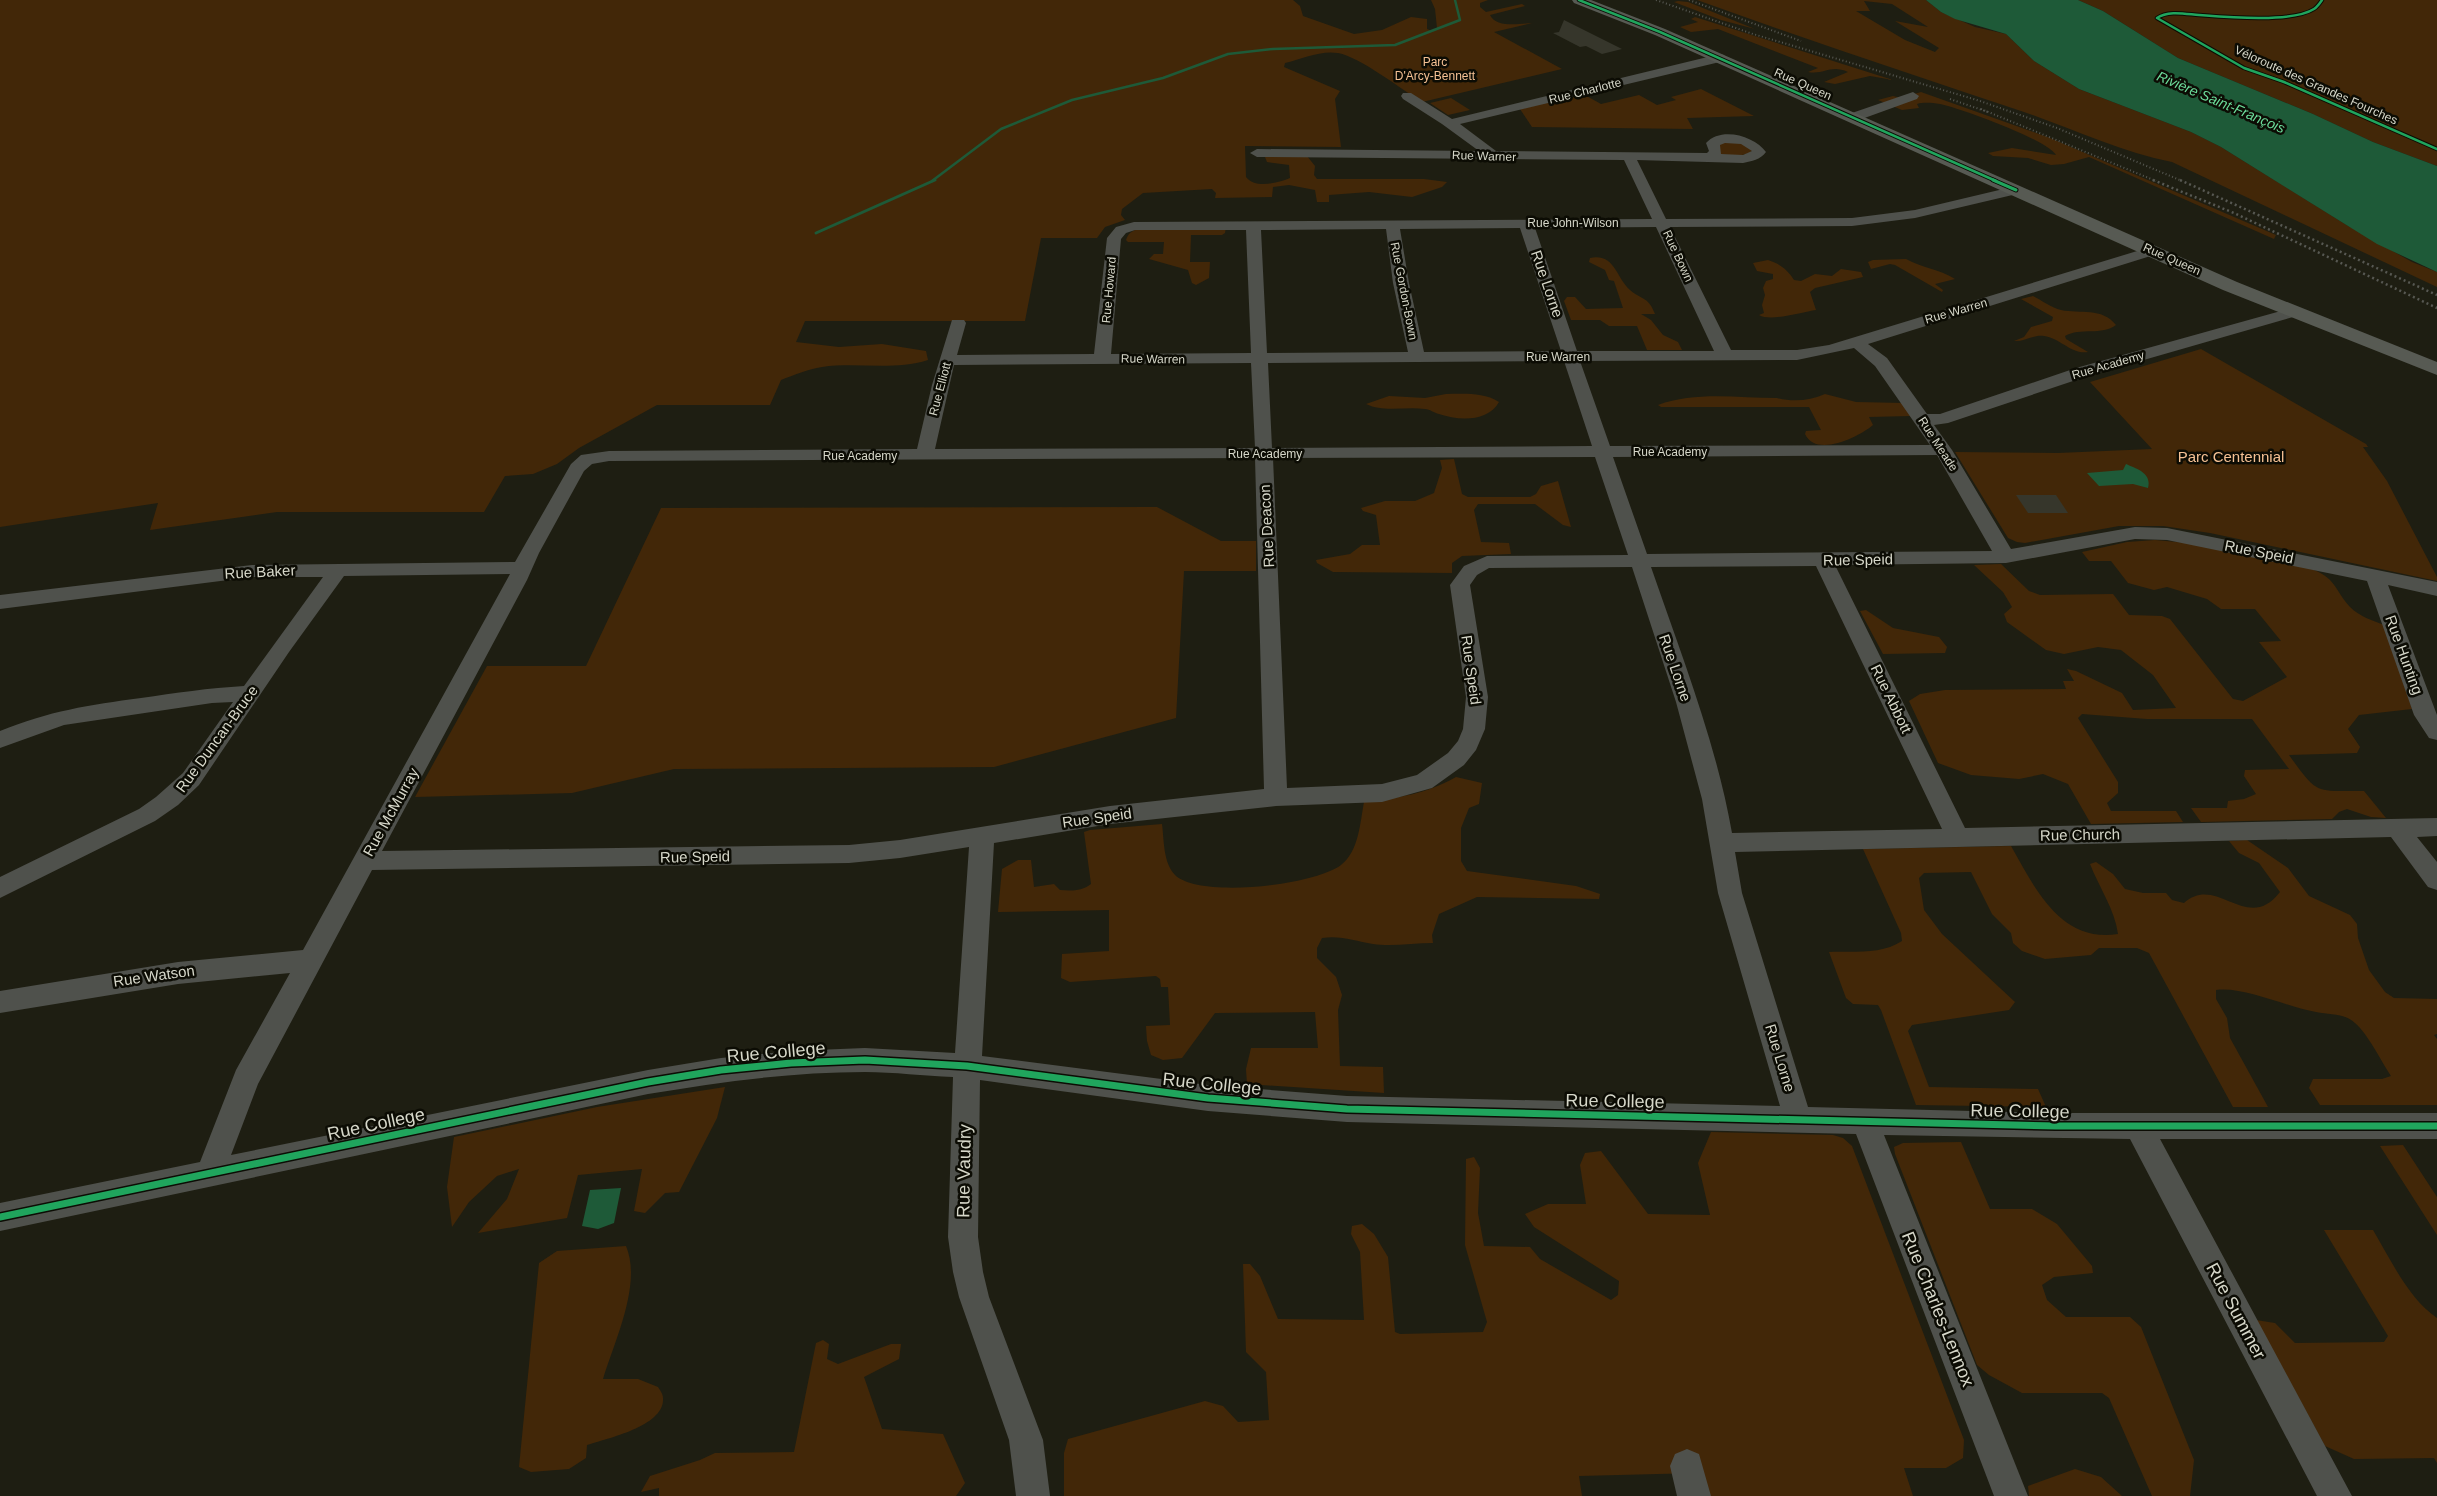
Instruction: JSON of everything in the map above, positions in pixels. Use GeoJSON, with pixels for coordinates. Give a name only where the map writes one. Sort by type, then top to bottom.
{"type":"FeatureCollection","features":[{"type":"Feature","properties":{"kind":"main road","name":"Rue Queen"},"geometry":{"type":"LineString","coordinates":[[1580,0],[1634,20],[2152,251],[2294,312],[2437,369]]}},
{"type":"Feature","properties":{"kind":"street","name":"Rue Charlotte"},"geometry":{"type":"LineString","coordinates":[[1450,123],[1720,58]]}},
{"type":"Feature","properties":{"kind":"street"},"geometry":{"type":"LineString","coordinates":[[1407,96],[1450,123],[1491,154]]}},
{"type":"Feature","properties":{"kind":"street"},"geometry":{"type":"LineString","coordinates":[[1854,117],[1913,96]]}},
{"type":"Feature","properties":{"kind":"street","name":"Rue Warner"},"geometry":{"type":"LineString","coordinates":[[1257,153],[1491,154],[1519,157],[1710,157]]}},
{"type":"Feature","properties":{"kind":"street","name":"Rue Bown"},"geometry":{"type":"LineString","coordinates":[[1629,157],[1725,356]]}},
{"type":"Feature","properties":{"kind":"street","name":"Rue John-Wilson"},"geometry":{"type":"LineString","coordinates":[[1126,228],[1144,224],[1526,224],[1878,220],[1915,214],[2016,190]]}},
{"type":"Feature","properties":{"kind":"street","name":"Rue Deacon"},"geometry":{"type":"LineString","coordinates":[[1253,224],[1270,597],[1270,665],[1276,797]]}},
{"type":"Feature","properties":{"kind":"street","name":"Rue Gordon-Bown"},"geometry":{"type":"LineString","coordinates":[[1392,224],[1401,283],[1417,358]]}},
{"type":"Feature","properties":{"kind":"street","name":"Rue Lorne"},"geometry":{"type":"LineString","coordinates":[[1526,224],[1572,357],[1584,400],[1604,452],[1696,732],[1714,799],[1722,843],[1725,874],[1798,1120]]}},
{"type":"Feature","properties":{"kind":"street","name":"Rue Howard"},"geometry":{"type":"LineString","coordinates":[[1102,358],[1114,238],[1116,233],[1126,228]]}},
{"type":"Feature","properties":{"kind":"street","name":"Rue Warren"},"geometry":{"type":"LineString","coordinates":[[947,360],[1805,354],[1831,350],[1927,318],[2006,297],[2152,251]]}},
{"type":"Feature","properties":{"kind":"street","name":"Rue Academy"},"geometry":{"type":"LineString","coordinates":[[1922,420],[1942,418],[2082,372],[2294,312]]}},
{"type":"Feature","properties":{"kind":"street","name":"Rue Elliott"},"geometry":{"type":"LineString","coordinates":[[925,456],[940,385],[958,323]]}},
{"type":"Feature","properties":{"kind":"street","name":"Rue Meade"},"geometry":{"type":"LineString","coordinates":[[1856,342],[1872,354],[1888,370],[1943,450],[1992,537],[2006,556]]}},
{"type":"Feature","properties":{"kind":"street","name":"Rue Academy"},"geometry":{"type":"LineString","coordinates":[[587,460],[609,456],[1943,450]]}},
{"type":"Feature","properties":{"kind":"street","name":"Rue McMurray"},"geometry":{"type":"LineString","coordinates":[[211,1172],[221,1140],[246,1079],[577,468],[587,460]]}},
{"type":"Feature","properties":{"kind":"street","name":"Rue Speid"},"geometry":{"type":"LineString","coordinates":[[363,861],[818,856],[900,849],[1089,818],[1276,797],[1359,795],[1405,789],[1424,782],[1456,759],[1468,744],[1474,729],[1477,697],[1460,597],[1460,584],[1464,575],[1474,567],[1487,562],[1822,560],[2006,556],[2119,535],[2149,533],[2188,538],[2437,589]]}},
{"type":"Feature","properties":{"kind":"street","name":"Rue Abbott"},"geometry":{"type":"LineString","coordinates":[[1822,560],[1958,838]]}},
{"type":"Feature","properties":{"kind":"street","name":"Rue Baker"},"geometry":{"type":"LineString","coordinates":[[0,602],[252,570],[522,568]]}},
{"type":"Feature","properties":{"kind":"street","name":"Rue Duncan-Bruce"},"geometry":{"type":"LineString","coordinates":[[0,888],[166,804],[191,779],[252,693],[299,620],[338,570]]}},
{"type":"Feature","properties":{"kind":"street","name":"Rue Hunting"},"geometry":{"type":"LineString","coordinates":[[2375,576],[2425,715],[2437,732]]}},
{"type":"Feature","properties":{"kind":"street"},"geometry":{"type":"LineString","coordinates":[[0,740],[41,723],[64,717],[212,695],[252,693]]}},
{"type":"Feature","properties":{"kind":"street","name":"Rue Church"},"geometry":{"type":"LineString","coordinates":[[1722,843],[2437,827]]}},
{"type":"Feature","properties":{"kind":"street"},"geometry":{"type":"LineString","coordinates":[[2398,829],[2437,880]]}},
{"type":"Feature","properties":{"kind":"street","name":"Rue Vaudry"},"geometry":{"type":"LineString","coordinates":[[982,836],[967,1066],[962,1218],[968,1272],[974,1297],[1021,1421],[1028,1449],[1034,1496]]}},
{"type":"Feature","properties":{"kind":"street","name":"Rue Watson"},"geometry":{"type":"LineString","coordinates":[[0,1002],[168,974],[309,960]]}},
{"type":"Feature","properties":{"kind":"street","name":"Rue College"},"geometry":{"type":"LineString","coordinates":[[0,1217],[639,1084],[721,1070],[791,1063],[865,1060],[967,1066],[1208,1098],[1301,1107],[1866,1122],[2138,1126],[2437,1126]]}},
{"type":"Feature","properties":{"kind":"street","name":"Rue Charles-Lennox"},"geometry":{"type":"LineString","coordinates":[[1866,1122],[1874,1147],[2011,1496]]}},
{"type":"Feature","properties":{"kind":"street","name":"Rue Summer"},"geometry":{"type":"LineString","coordinates":[[2138,1126],[2335,1496]]}},
{"type":"Feature","properties":{"kind":"green space","name":"Parc D'Arcy-Bennett"},"geometry":{"type":"Polygon","coordinates":[[[0,0],[1293,0],[1300,6],[1303,16],[1354,34],[1382,30],[1411,17],[1427,19],[1427,29],[1432,31],[1437,28],[1435,9],[1431,0],[1488,0],[1480,3],[1480,7],[1486,12],[1522,4],[1525,6],[1490,15],[1502,24],[1532,23],[1494,32],[1562,69],[1422,102],[1369,67],[1338,53],[1318,54],[1285,63],[1284,67],[1340,91],[1335,99],[1341,147],[1245,146],[1246,177],[1250,181],[1267,184],[1290,178],[1289,165],[1267,162],[1265,157],[1269,155],[1307,156],[1315,166],[1314,175],[1317,179],[1424,179],[1447,182],[1442,187],[1412,197],[1369,192],[1329,195],[1329,202],[1317,202],[1315,190],[1289,185],[1273,187],[1272,197],[1215,198],[1216,193],[1212,189],[1143,193],[1122,209],[1121,215],[1125,220],[1105,227],[1097,238],[1041,238],[1025,321],[805,321],[796,342],[839,347],[882,344],[926,351],[928,360],[888,366],[822,367],[801,372],[781,380],[770,405],[657,405],[579,448],[557,464],[533,474],[505,476],[484,512],[277,512],[150,530],[158,503],[0,527],[0,0]]]}},
{"type":"Feature","properties":{"kind":"green space"},"geometry":{"type":"Polygon","coordinates":[[[1697,0],[1926,0],[1941,12],[1975,27],[2006,34],[2034,61],[2079,89],[2191,132],[2221,147],[2345,224],[2412,262],[2437,272],[2437,287],[2172,162],[2115,146],[2021,111],[1697,0]],[[1864,1],[1870,11],[1856,11],[1905,40],[1935,52],[1939,48],[1895,21],[1928,27],[1892,4],[1864,1]]]}},
{"type":"Feature","properties":{"kind":"green space"},"geometry":{"type":"Polygon","coordinates":[[[2078,0],[2437,0],[2437,166],[2373,142],[2313,114],[2178,58],[2103,11],[2078,0]]]}},
{"type":"Feature","properties":{"kind":"green space"},"geometry":{"type":"Polygon","coordinates":[[[1674,2],[1688,2],[1755,29],[1721,20],[1674,2]]]}},
{"type":"Feature","properties":{"kind":"green space"},"geometry":{"type":"Polygon","coordinates":[[[1695,17],[1893,80],[1870,76],[1835,84],[1824,82],[1848,72],[1832,69],[1814,73],[1808,72],[1818,68],[1718,29],[1691,32],[1680,27],[1698,22],[1691,19],[1695,17]]]}},
{"type":"Feature","properties":{"kind":"green space"},"geometry":{"type":"Polygon","coordinates":[[[1701,89],[1754,116],[1687,118],[1693,129],[1532,127],[1520,109],[1583,94],[1601,104],[1639,95],[1657,105],[1676,100],[1671,97],[1701,89]]]}},
{"type":"Feature","properties":{"kind":"green space"},"geometry":{"type":"Polygon","coordinates":[[[1921,92],[2050,138],[2276,235],[2274,239],[2089,157],[2064,164],[2051,165],[2028,158],[1993,156],[1988,153],[2012,148],[2056,155],[2050,149],[2021,133],[1965,112],[1940,104],[1928,103],[1917,104],[1919,108],[1902,110],[1878,100],[1893,96],[1901,98],[1921,92]]]}},
{"type":"Feature","properties":{"kind":"green space"},"geometry":{"type":"Polygon","coordinates":[[[1451,98],[1470,110],[1448,115],[1430,103],[1451,98]]]}},
{"type":"Feature","properties":{"kind":"green space"},"geometry":{"type":"Polygon","coordinates":[[[1739,142],[1753,150],[1742,155],[1719,154],[1719,143],[1739,142]]]}},
{"type":"Feature","properties":{"kind":"green space"},"geometry":{"type":"Polygon","coordinates":[[[1226,227],[1225,233],[1222,235],[1191,235],[1190,262],[1210,262],[1209,278],[1196,285],[1192,283],[1188,270],[1149,259],[1154,254],[1163,254],[1164,242],[1128,242],[1126,240],[1132,231],[1143,228],[1226,227]]]}},
{"type":"Feature","properties":{"kind":"green space"},"geometry":{"type":"Polygon","coordinates":[[[1598,257],[1610,263],[1625,285],[1647,301],[1655,314],[1641,314],[1651,320],[1663,335],[1678,342],[1682,350],[1647,350],[1637,326],[1609,326],[1600,320],[1571,320],[1564,301],[1567,297],[1575,297],[1586,309],[1623,308],[1614,281],[1609,280],[1605,270],[1589,262],[1590,258],[1598,257]]]}},
{"type":"Feature","properties":{"kind":"green space"},"geometry":{"type":"Polygon","coordinates":[[[1906,259],[1955,279],[1935,284],[1943,290],[1942,292],[1895,265],[1890,264],[1871,269],[1868,262],[1873,260],[1906,259]]]}},
{"type":"Feature","properties":{"kind":"green space"},"geometry":{"type":"Polygon","coordinates":[[[1768,260],[1783,267],[1794,280],[1801,281],[1815,274],[1832,276],[1841,269],[1861,272],[1863,277],[1815,288],[1810,292],[1816,310],[1779,317],[1764,317],[1759,315],[1764,313],[1762,305],[1765,295],[1763,288],[1766,281],[1773,279],[1773,274],[1757,271],[1753,263],[1768,260]]]}},
{"type":"Feature","properties":{"kind":"green space"},"geometry":{"type":"Polygon","coordinates":[[[2033,296],[2061,310],[2097,313],[2110,319],[2116,325],[2104,330],[2077,332],[2065,336],[2066,339],[2088,352],[2071,349],[2050,337],[2044,336],[2014,341],[2024,337],[2031,327],[2052,321],[2053,317],[2021,299],[2033,296]]]}},
{"type":"Feature","properties":{"kind":"green space","name":"Parc Centennial"},"geometry":{"type":"Polygon","coordinates":[[[2201,349],[2366,444],[2368,447],[2363,447],[2387,481],[2437,577],[2437,581],[2210,533],[2163,526],[2119,526],[2025,543],[2008,538],[1955,452],[2058,453],[2152,449],[2090,382],[2201,349]]]}},
{"type":"Feature","properties":{"kind":"green space"},"geometry":{"type":"Polygon","coordinates":[[[1446,394],[1480,395],[1499,402],[1488,413],[1464,419],[1447,416],[1427,409],[1388,409],[1366,404],[1389,396],[1425,398],[1446,394]]]}},
{"type":"Feature","properties":{"kind":"green space"},"geometry":{"type":"Polygon","coordinates":[[[1825,394],[1856,402],[1903,403],[1911,416],[1869,417],[1873,425],[1867,430],[1838,443],[1828,445],[1811,441],[1805,434],[1806,431],[1821,430],[1809,407],[1661,407],[1658,405],[1687,398],[1702,397],[1795,400],[1813,398],[1825,394]]]}},
{"type":"Feature","properties":{"kind":"green space"},"geometry":{"type":"Polygon","coordinates":[[[1454,459],[1462,494],[1468,497],[1530,497],[1536,494],[1541,486],[1558,481],[1571,527],[1563,525],[1535,504],[1478,504],[1474,510],[1481,542],[1509,543],[1511,554],[1462,556],[1452,563],[1452,573],[1333,572],[1317,563],[1316,560],[1350,554],[1362,545],[1380,545],[1376,515],[1363,511],[1361,508],[1385,501],[1415,501],[1434,493],[1442,468],[1440,460],[1454,459]]]}},
{"type":"Feature","properties":{"kind":"green space"},"geometry":{"type":"Polygon","coordinates":[[[1157,507],[1221,541],[1256,541],[1256,571],[1184,571],[1176,718],[994,767],[674,769],[572,793],[415,797],[487,666],[586,666],[661,508],[1157,507]]]}},
{"type":"Feature","properties":{"kind":"green space"},"geometry":{"type":"Polygon","coordinates":[[[2155,540],[2187,543],[2309,568],[2330,580],[2350,607],[2366,618],[2384,625],[2412,709],[2359,715],[2348,729],[2360,747],[2357,753],[2289,755],[2312,784],[2326,790],[2364,791],[2386,818],[2371,817],[2347,809],[2339,812],[2332,819],[2201,822],[2191,808],[2227,808],[2228,801],[2244,799],[2256,794],[2244,776],[2245,770],[2289,769],[2252,719],[2147,719],[2082,714],[2078,718],[2118,782],[2118,793],[2107,803],[2111,811],[2176,811],[2183,822],[2091,824],[2068,784],[2043,774],[2019,779],[1971,775],[1938,763],[1909,701],[1920,694],[1945,690],[2066,689],[2063,681],[2074,681],[2067,669],[2076,671],[2122,693],[2133,710],[2176,708],[2153,675],[2121,650],[2098,647],[2064,654],[2046,650],[2007,622],[2004,614],[2012,607],[2003,592],[1974,565],[2001,564],[2029,591],[2040,595],[2113,594],[2129,615],[2162,616],[2170,619],[2233,699],[2243,701],[2287,677],[2259,642],[2281,641],[2255,609],[2221,609],[2207,599],[2167,587],[2154,590],[2128,583],[2111,561],[2089,561],[2082,552],[2127,542],[2155,540]]]}},
{"type":"Feature","properties":{"kind":"green space"},"geometry":{"type":"Polygon","coordinates":[[[1866,610],[1893,628],[1939,637],[1947,647],[1945,653],[1883,654],[1860,611],[1866,610]]]}},
{"type":"Feature","properties":{"kind":"green space"},"geometry":{"type":"Polygon","coordinates":[[[1456,777],[1482,783],[1479,804],[1469,808],[1461,828],[1461,861],[1467,871],[1576,886],[1600,894],[1599,899],[1477,897],[1439,914],[1432,935],[1433,943],[1380,945],[1341,938],[1322,938],[1317,948],[1317,958],[1336,977],[1342,995],[1338,1010],[1340,1066],[1383,1067],[1384,1093],[1247,1084],[1246,1069],[1251,1048],[1318,1048],[1315,1012],[1215,1013],[1182,1058],[1163,1060],[1151,1055],[1147,1041],[1146,1026],[1170,1025],[1168,987],[1161,987],[1160,979],[1156,976],[1070,982],[1061,978],[1062,954],[1109,951],[1109,910],[998,912],[1002,869],[1018,860],[1031,860],[1034,887],[1054,884],[1060,890],[1073,890],[1084,888],[1091,884],[1084,832],[1090,830],[1162,824],[1168,864],[1175,875],[1188,882],[1232,888],[1284,883],[1308,878],[1327,872],[1341,865],[1347,859],[1358,836],[1364,802],[1422,792],[1456,777]]]}},
{"type":"Feature","properties":{"kind":"green space"},"geometry":{"type":"Polygon","coordinates":[[[2247,840],[2288,868],[2309,896],[2350,915],[2357,924],[2358,938],[2369,970],[2385,992],[2394,998],[2437,999],[2437,1034],[2434,1035],[2437,1039],[2437,1105],[2320,1105],[2309,1088],[2313,1079],[2382,1079],[2391,1076],[2360,1028],[2346,1017],[2304,1009],[2239,991],[2216,990],[2216,999],[2227,1018],[2230,1038],[2268,1107],[2233,1107],[2149,953],[2137,948],[2099,948],[2091,955],[2045,959],[2022,951],[2013,943],[2011,933],[1992,914],[1971,872],[1924,873],[1919,878],[1924,910],[1942,934],[2015,1002],[2009,1010],[1912,1025],[1908,1031],[1929,1087],[2038,1089],[2046,1107],[1916,1105],[1881,1010],[1878,1005],[1853,1004],[1846,998],[1829,952],[1876,950],[1902,941],[1901,933],[1863,849],[2011,846],[2040,895],[2052,909],[2065,921],[2080,930],[2098,935],[2118,934],[2110,907],[2090,864],[2096,862],[2113,874],[2125,889],[2143,893],[2166,893],[2172,900],[2184,903],[2196,896],[2208,895],[2256,908],[2268,904],[2280,892],[2259,863],[2239,853],[2229,841],[2247,840]]]}},
{"type":"Feature","properties":{"kind":"green space"},"geometry":{"type":"Polygon","coordinates":[[[725,1087],[717,1118],[679,1192],[665,1193],[645,1213],[634,1211],[642,1169],[578,1175],[567,1218],[478,1233],[507,1199],[519,1169],[497,1176],[469,1202],[452,1227],[447,1187],[454,1137],[597,1107],[725,1087]]]}},
{"type":"Feature","properties":{"kind":"green space"},"geometry":{"type":"Polygon","coordinates":[[[1711,1132],[1833,1135],[1843,1138],[1852,1146],[1964,1440],[1963,1458],[1946,1468],[1904,1468],[1913,1496],[1710,1496],[1698,1473],[1579,1476],[1582,1496],[1064,1496],[1064,1453],[1068,1439],[1205,1401],[1223,1406],[1238,1422],[1269,1420],[1266,1372],[1246,1352],[1243,1264],[1250,1264],[1260,1276],[1278,1319],[1364,1320],[1360,1252],[1351,1234],[1352,1226],[1362,1224],[1374,1234],[1388,1257],[1395,1332],[1400,1334],[1483,1332],[1487,1322],[1465,1245],[1466,1159],[1474,1157],[1480,1168],[1478,1213],[1484,1246],[1530,1247],[1540,1259],[1611,1300],[1618,1295],[1619,1281],[1534,1227],[1525,1214],[1548,1204],[1586,1204],[1580,1165],[1585,1153],[1601,1151],[1648,1214],[1710,1215],[1698,1163],[1711,1132]]]}},
{"type":"Feature","properties":{"kind":"green space"},"geometry":{"type":"Polygon","coordinates":[[[1961,1142],[1990,1209],[2032,1209],[2057,1224],[2092,1266],[2093,1273],[2054,1277],[2042,1285],[2047,1300],[2066,1317],[2130,1317],[2141,1327],[2194,1460],[2190,1496],[2152,1496],[2109,1398],[2102,1393],[2022,1393],[1989,1375],[1977,1365],[1895,1154],[1894,1147],[1903,1143],[1961,1142]]]}},
{"type":"Feature","properties":{"kind":"green space"},"geometry":{"type":"Polygon","coordinates":[[[2403,1145],[2437,1197],[2437,1235],[2380,1146],[2403,1145]]]}},
{"type":"Feature","properties":{"kind":"green space"},"geometry":{"type":"Polygon","coordinates":[[[2324,1230],[2373,1230],[2417,1300],[2437,1318],[2437,1463],[2434,1458],[2354,1459],[2325,1446],[2256,1320],[2275,1323],[2295,1343],[2384,1342],[2388,1336],[2324,1230]]]}},
{"type":"Feature","properties":{"kind":"green space"},"geometry":{"type":"Polygon","coordinates":[[[626,1246],[630,1261],[631,1277],[629,1294],[620,1330],[603,1379],[638,1379],[658,1387],[663,1397],[661,1408],[655,1416],[634,1429],[587,1445],[586,1458],[569,1469],[531,1472],[519,1467],[539,1263],[557,1251],[626,1246]]]}},
{"type":"Feature","properties":{"kind":"green space"},"geometry":{"type":"Polygon","coordinates":[[[823,1340],[829,1344],[827,1359],[838,1364],[891,1344],[901,1344],[899,1359],[864,1377],[882,1429],[943,1434],[965,1483],[956,1496],[659,1496],[659,1488],[641,1492],[650,1476],[700,1460],[715,1453],[794,1452],[816,1343],[823,1340]]]}},
{"type":"Feature","properties":{"kind":"green space"},"geometry":{"type":"Polygon","coordinates":[[[2075,1469],[2101,1477],[2122,1496],[2029,1496],[2028,1486],[2075,1469]]]}},
{"type":"Feature","properties":{"kind":"water","name":"Rivière Saint-François"},"geometry":{"type":"Polygon","coordinates":[[[1926,0],[2078,0],[2103,11],[2178,58],[2313,114],[2373,142],[2437,166],[2437,272],[2377,244],[2221,147],[2191,132],[2079,89],[2034,61],[2006,34],[1955,19],[1941,12],[1926,0]]]}},
{"type":"Feature","properties":{"kind":"water"},"geometry":{"type":"Polygon","coordinates":[[[2126,464],[2146,475],[2149,483],[2148,488],[2133,484],[2099,486],[2087,473],[2123,470],[2126,464]]]}},
{"type":"Feature","properties":{"kind":"water"},"geometry":{"type":"Polygon","coordinates":[[[621,1188],[614,1223],[598,1229],[582,1226],[590,1190],[621,1188]]]}},
{"type":"Feature","properties":{"kind":"building"},"geometry":{"type":"Polygon","coordinates":[[[1564,20],[1622,49],[1602,54],[1586,46],[1580,47],[1553,33],[1559,32],[1564,20]]]}},
{"type":"Feature","properties":{"kind":"building"},"geometry":{"type":"Polygon","coordinates":[[[2016,495],[2056,495],[2068,513],[2028,513],[2016,495]]]}},
{"type":"Feature","properties":{"kind":"waterway"},"geometry":{"type":"LineString","coordinates":[[932,181],[1001,129],[1072,100],[1163,78],[1228,54],[1273,49],[1395,45],[1460,20],[1455,0]]}},
{"type":"Feature","properties":{"kind":"waterway"},"geometry":{"type":"LineString","coordinates":[[816,233],[935,180]]}},
{"type":"Feature","properties":{"kind":"railway"},"geometry":{"type":"LineString","coordinates":[[1656,0],[1753,34],[1980,101],[2057,128],[2182,181]]}},
{"type":"Feature","properties":{"kind":"railway"},"geometry":{"type":"LineString","coordinates":[[1689,0],[1801,41]]}},
{"type":"Feature","properties":{"kind":"railway"},"geometry":{"type":"LineString","coordinates":[[1950,99],[1988,112]]}},
{"type":"Feature","properties":{"kind":"railway"},"geometry":{"type":"LineString","coordinates":[[1981,109],[2156,181]]}},
{"type":"Feature","properties":{"kind":"railway"},"geometry":{"type":"LineString","coordinates":[[2153,180],[2234,213],[2437,308]]}},
{"type":"Feature","properties":{"kind":"railway"},"geometry":{"type":"LineString","coordinates":[[2180,180],[2437,295]]}},
{"type":"Feature","properties":{"kind":"cycle path"},"geometry":{"type":"LineString","coordinates":[[1579,0],[1660,32],[2016,190]]}},
{"type":"Feature","properties":{"kind":"cycle path","name":"Véloroute des Grandes Fourches"},"geometry":{"type":"LineString","coordinates":[[2322,0],[2315,9],[2300,14],[2279,17],[2231,17],[2175,13],[2161,15],[2157,18],[2244,68],[2284,82],[2437,149]]}},
{"type":"Feature","properties":{"kind":"cycle path"},"geometry":{"type":"LineString","coordinates":[[0,1217],[648,1082],[721,1070],[791,1063],[865,1060],[967,1066],[1208,1098],[1347,1109],[2056,1126],[2437,1126]]}}]}
